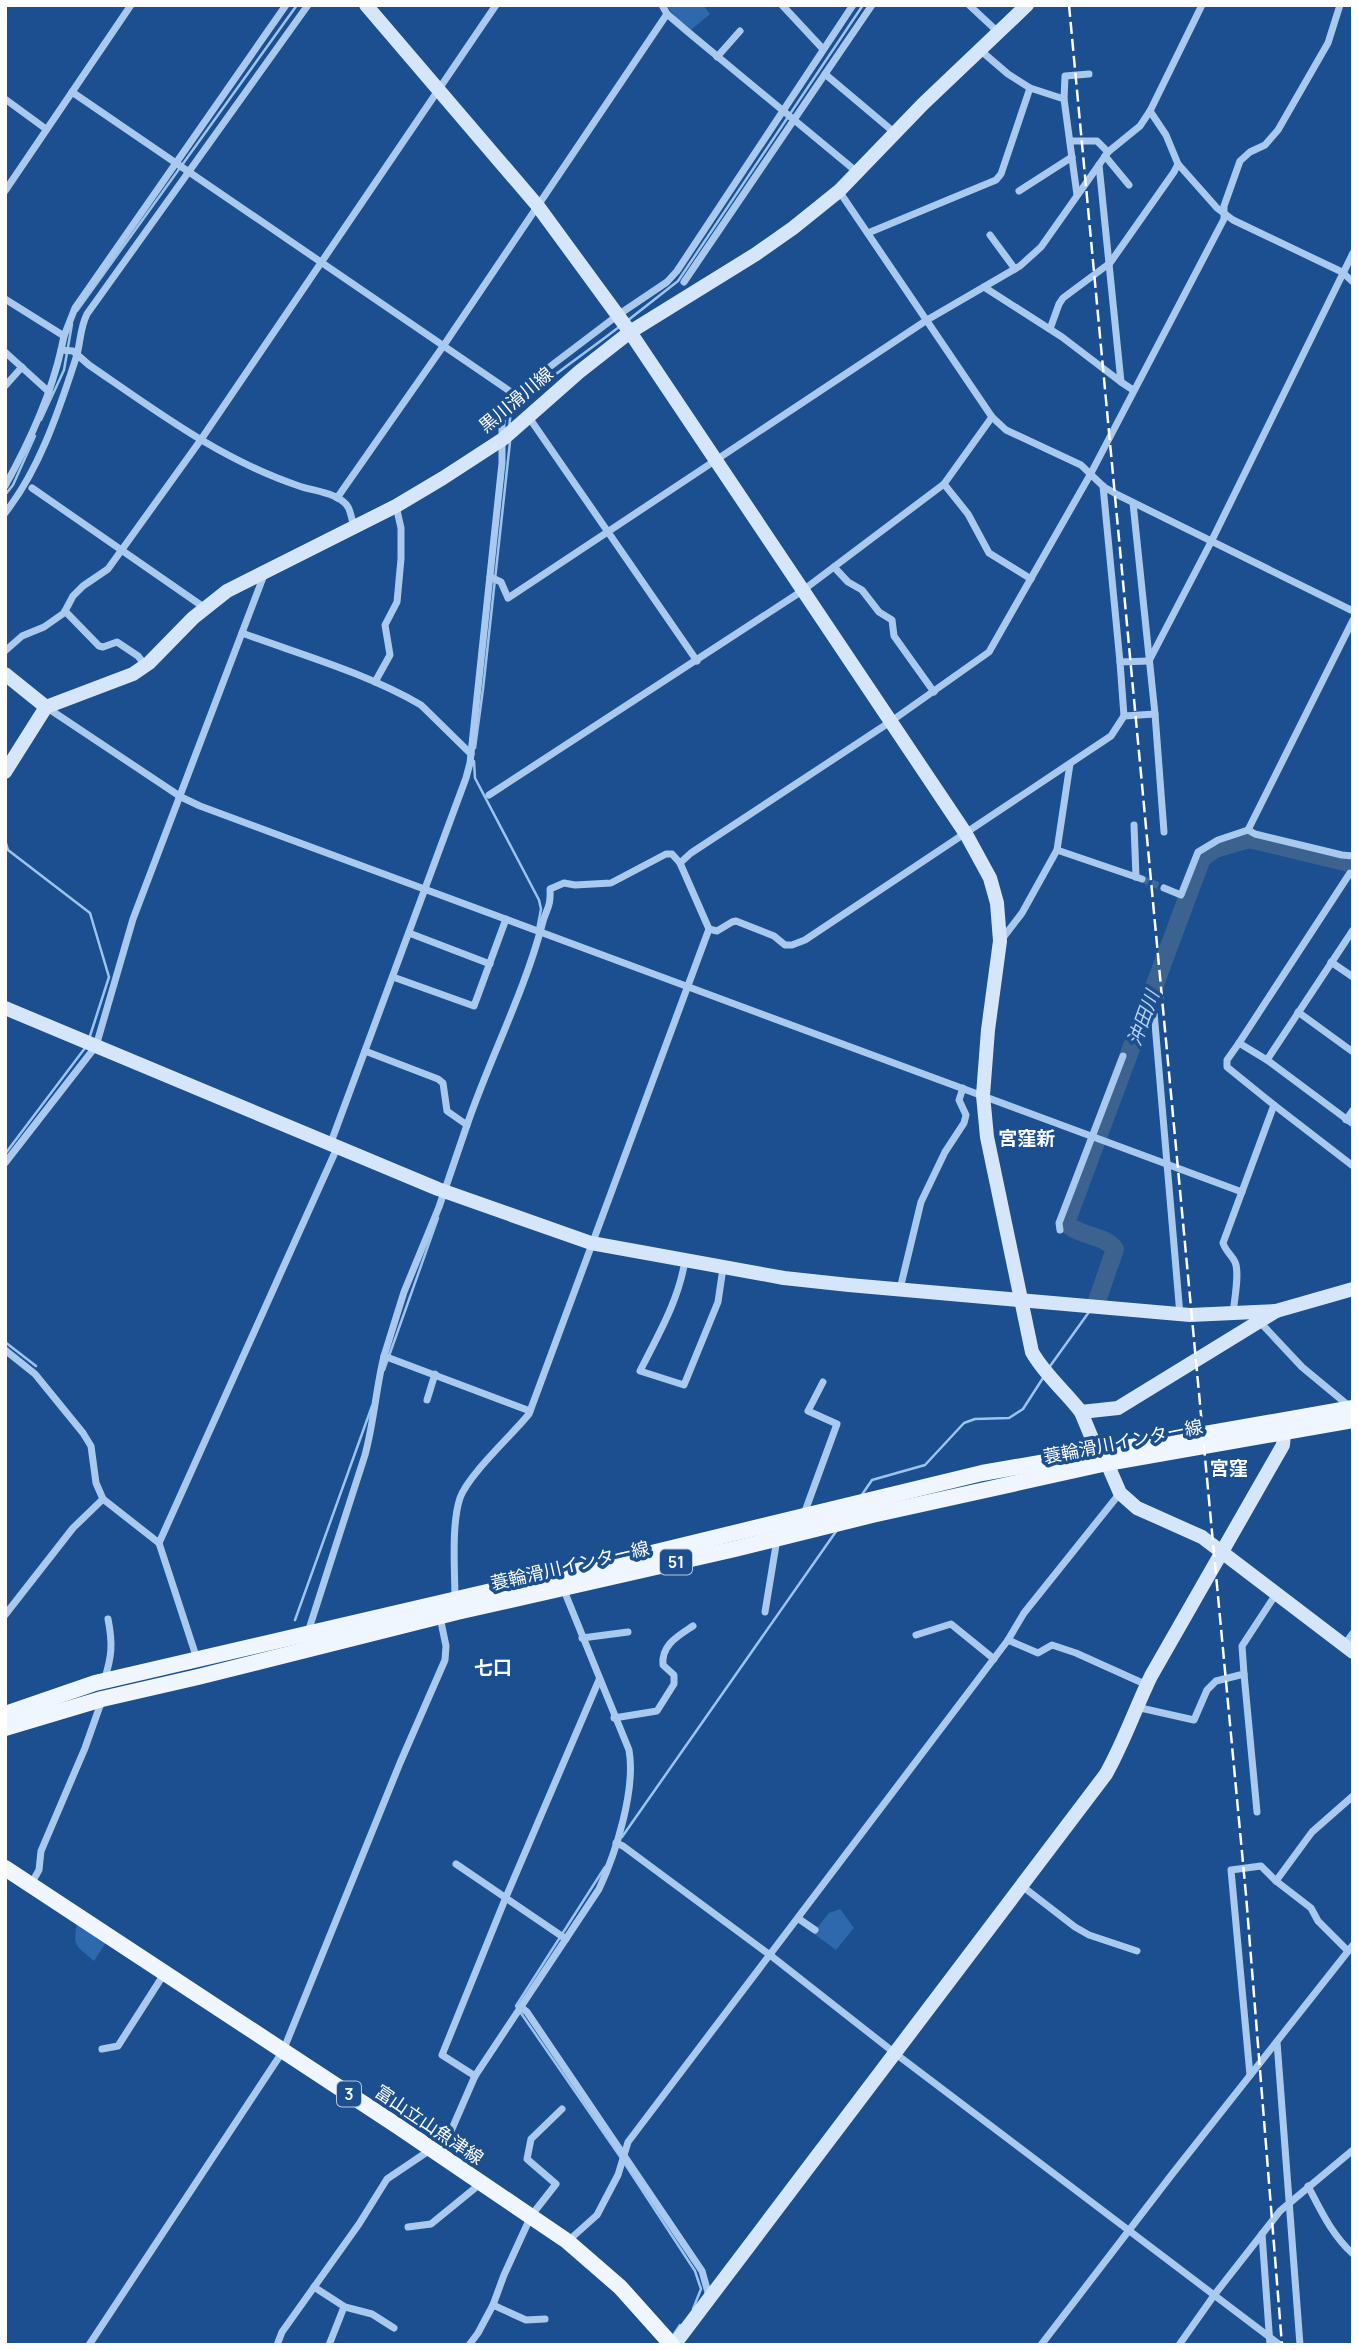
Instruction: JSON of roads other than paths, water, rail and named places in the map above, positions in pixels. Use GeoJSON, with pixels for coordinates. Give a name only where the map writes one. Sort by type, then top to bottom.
{"type":"FeatureCollection","features":[{"type":"Feature","properties":{"kind":"main road","name":"蓑輪滑川インター線"},"geometry":{"type":"LineString","coordinates":[[5,1714],[104,1681],[307,1633],[562,1587],[778,1539],[1103,1458],[1353,1408]]}},
{"type":"Feature","properties":{"kind":"main road","name":"蓑輪滑川インター線"},"geometry":{"type":"LineString","coordinates":[[5,1728],[102,1699],[440,1616],[456,1606],[804,1515],[982,1473],[1284,1433],[1353,1420]]}},
{"type":"Feature","properties":{"kind":"main road","name":"富山立山魚津線"},"geometry":{"type":"LineString","coordinates":[[5,1868],[567,2241],[620,2287],[673,2345]]}},
{"type":"Feature","properties":{"kind":"street"},"geometry":{"type":"LineString","coordinates":[[5,191],[131,5]]}},
{"type":"Feature","properties":{"kind":"street"},"geometry":{"type":"LineString","coordinates":[[5,486],[39,419],[75,308],[286,5]]}},
{"type":"Feature","properties":{"kind":"street"},"geometry":{"type":"LineString","coordinates":[[5,513],[20,495],[59,411],[81,326],[87,314],[307,5]]}},
{"type":"Feature","properties":{"kind":"street"},"geometry":{"type":"LineString","coordinates":[[366,5],[537,205],[631,332],[966,834],[990,878],[997,903],[1000,941],[988,1030],[984,1095],[987,1136],[1028,1342],[1046,1373],[1081,1412],[1120,1493],[1136,1508],[1202,1537],[1348,1649],[1353,1633]]}},
{"type":"Feature","properties":{"kind":"street"},"geometry":{"type":"LineString","coordinates":[[5,651],[22,636],[44,627],[65,611],[73,596],[83,586],[108,569],[200,441],[496,5]]}},
{"type":"Feature","properties":{"kind":"street"},"geometry":{"type":"LineString","coordinates":[[663,5],[667,14],[857,172]]}},
{"type":"Feature","properties":{"kind":"street"},"geometry":{"type":"LineString","coordinates":[[782,5],[823,49]]}},
{"type":"Feature","properties":{"kind":"street"},"geometry":{"type":"LineString","coordinates":[[159,1543],[333,1147],[365,1051],[466,778],[471,754],[504,409],[514,394],[618,315],[667,282],[677,271],[853,5]]}},
{"type":"Feature","properties":{"kind":"street"},"geometry":{"type":"LineString","coordinates":[[684,282],[872,5]]}},
{"type":"Feature","properties":{"kind":"street"},"geometry":{"type":"LineString","coordinates":[[969,5],[998,33]]}},
{"type":"Feature","properties":{"kind":"street","name":"黒川滑川線"},"geometry":{"type":"LineString","coordinates":[[46,707],[133,674],[227,591],[397,506],[503,439],[631,332],[756,254],[839,191],[1027,5]]}},
{"type":"Feature","properties":{"kind":"street"},"geometry":{"type":"LineString","coordinates":[[489,577],[501,582],[508,598],[927,320],[1015,269],[1041,247],[1106,154],[1140,126],[1202,5]]}},
{"type":"Feature","properties":{"kind":"street"},"geometry":{"type":"LineString","coordinates":[[680,863],[989,652],[1090,475],[1224,219],[1223,213],[1240,161],[1250,152],[1265,145],[1278,130],[1328,43],[1340,5]]}},
{"type":"Feature","properties":{"kind":"street"},"geometry":{"type":"LineString","coordinates":[[337,498],[444,345],[667,14]]}},
{"type":"Feature","properties":{"kind":"street"},"geometry":{"type":"LineString","coordinates":[[717,57],[740,31]]}},
{"type":"Feature","properties":{"kind":"street"},"geometry":{"type":"LineString","coordinates":[[980,50],[1008,74],[1030,88],[1064,99]]}},
{"type":"Feature","properties":{"kind":"street"},"geometry":{"type":"LineString","coordinates":[[1077,196],[1064,99],[1065,76],[1089,74]]}},
{"type":"Feature","properties":{"kind":"street"},"geometry":{"type":"LineString","coordinates":[[825,75],[895,133]]}},
{"type":"Feature","properties":{"kind":"street"},"geometry":{"type":"LineString","coordinates":[[867,233],[996,180],[1001,174],[1030,88]]}},
{"type":"Feature","properties":{"kind":"street"},"geometry":{"type":"LineString","coordinates":[[72,92],[514,394]]}},
{"type":"Feature","properties":{"kind":"street"},"geometry":{"type":"LineString","coordinates":[[5,99],[46,129]]}},
{"type":"Feature","properties":{"kind":"street"},"geometry":{"type":"LineString","coordinates":[[1150,111],[1170,142],[1178,164],[1223,213],[1342,272],[1353,282]]}},
{"type":"Feature","properties":{"kind":"street"},"geometry":{"type":"LineString","coordinates":[[1070,141],[1097,141],[1129,186]]}},
{"type":"Feature","properties":{"kind":"street"},"geometry":{"type":"LineString","coordinates":[[1019,191],[1072,157]]}},
{"type":"Feature","properties":{"kind":"street"},"geometry":{"type":"LineString","coordinates":[[1099,164],[1121,382]]}},
{"type":"Feature","properties":{"kind":"street"},"geometry":{"type":"LineString","coordinates":[[1050,329],[1063,298],[1110,263],[1178,164]]}},
{"type":"Feature","properties":{"kind":"street"},"geometry":{"type":"LineString","coordinates":[[839,191],[992,417],[1006,430],[1081,465],[1103,486],[1133,503],[1353,611]]}},
{"type":"Feature","properties":{"kind":"street"},"geometry":{"type":"LineString","coordinates":[[990,235],[1015,269]]}},
{"type":"Feature","properties":{"kind":"street"},"geometry":{"type":"LineString","coordinates":[[1149,661],[1211,542],[1353,253]]}},
{"type":"Feature","properties":{"kind":"street"},"geometry":{"type":"LineString","coordinates":[[984,287],[1050,329],[1133,390]]}},
{"type":"Feature","properties":{"kind":"street"},"geometry":{"type":"LineString","coordinates":[[5,299],[64,336]]}},
{"type":"Feature","properties":{"kind":"street"},"geometry":{"type":"LineString","coordinates":[[63,350],[75,353],[200,441],[242,463],[298,486],[337,498],[348,505],[354,528]]}},
{"type":"Feature","properties":{"kind":"street"},"geometry":{"type":"LineString","coordinates":[[5,352],[49,392]]}},
{"type":"Feature","properties":{"kind":"street"},"geometry":{"type":"LineString","coordinates":[[5,386],[22,367]]}},
{"type":"Feature","properties":{"kind":"street"},"geometry":{"type":"LineString","coordinates":[[528,416],[697,661]]}},
{"type":"Feature","properties":{"kind":"street"},"geometry":{"type":"LineString","coordinates":[[489,795],[697,661],[834,567],[944,484],[992,417]]}},
{"type":"Feature","properties":{"kind":"street"},"geometry":{"type":"LineString","coordinates":[[944,484],[968,514],[989,553],[1031,579]]}},
{"type":"Feature","properties":{"kind":"street"},"geometry":{"type":"LineString","coordinates":[[709,929],[718,931],[736,922],[774,936],[785,944],[798,943],[1111,736],[1124,716],[1103,486]]}},
{"type":"Feature","properties":{"kind":"street"},"geometry":{"type":"LineString","coordinates":[[32,488],[206,608]]}},
{"type":"Feature","properties":{"kind":"street"},"geometry":{"type":"LineString","coordinates":[[1133,503],[1155,714],[1164,832]]}},
{"type":"Feature","properties":{"kind":"street"},"geometry":{"type":"LineString","coordinates":[[375,682],[390,654],[385,625],[397,602],[401,559],[401,528],[397,506]]}},
{"type":"Feature","properties":{"kind":"street"},"geometry":{"type":"LineString","coordinates":[[834,567],[848,582],[862,590],[879,612],[892,620],[894,636],[934,692]]}},
{"type":"Feature","properties":{"kind":"street"},"geometry":{"type":"LineString","coordinates":[[5,1163],[96,1046],[133,919],[265,571]]}},
{"type":"Feature","properties":{"kind":"street"},"geometry":{"type":"LineString","coordinates":[[65,611],[99,646],[117,642],[138,656],[145,666]]}},
{"type":"Feature","properties":{"kind":"street"},"geometry":{"type":"LineString","coordinates":[[1164,888],[1181,895],[1198,852],[1218,840],[1248,830],[1353,620]]}},
{"type":"Feature","properties":{"kind":"street"},"geometry":{"type":"LineString","coordinates":[[242,633],[375,682],[421,705],[471,754]]}},
{"type":"Feature","properties":{"kind":"street"},"geometry":{"type":"LineString","coordinates":[[1120,662],[1149,661]]}},
{"type":"Feature","properties":{"kind":"street"},"geometry":{"type":"LineString","coordinates":[[5,674],[46,707],[181,797],[200,806],[1242,1192]]}},
{"type":"Feature","properties":{"kind":"street"},"geometry":{"type":"LineString","coordinates":[[5,772],[46,707]]}},
{"type":"Feature","properties":{"kind":"street"},"geometry":{"type":"LineString","coordinates":[[1124,716],[1155,714]]}},
{"type":"Feature","properties":{"kind":"street"},"geometry":{"type":"LineString","coordinates":[[1000,941],[1022,912],[1057,850],[1070,764]]}},
{"type":"Feature","properties":{"kind":"street"},"geometry":{"type":"LineString","coordinates":[[1057,850],[1139,878],[1134,825]]}},
{"type":"Feature","properties":{"kind":"street"},"geometry":{"type":"LineString","coordinates":[[1248,830],[1255,834],[1353,856]]}},
{"type":"Feature","properties":{"kind":"street"},"geometry":{"type":"LineString","coordinates":[[307,1633],[365,1455],[377,1381],[404,1292],[445,1192],[467,1125],[541,932],[550,904],[550,889],[565,883],[611,883],[666,854],[672,854],[680,863],[709,929],[530,1410],[474,1475],[460,1497],[455,1534],[456,1606]]}},
{"type":"Feature","properties":{"kind":"street"},"geometry":{"type":"LineString","coordinates":[[1353,874],[1350,873],[1227,1060],[1227,1067],[1353,1166]]}},
{"type":"Feature","properties":{"kind":"street"},"geometry":{"type":"LineString","coordinates":[[393,977],[474,1006],[506,919]]}},
{"type":"Feature","properties":{"kind":"street"},"geometry":{"type":"LineString","coordinates":[[1267,1060],[1353,930]]}},
{"type":"Feature","properties":{"kind":"street"},"geometry":{"type":"LineString","coordinates":[[409,933],[490,964]]}},
{"type":"Feature","properties":{"kind":"street"},"geometry":{"type":"LineString","coordinates":[[1331,962],[1353,977]]}},
{"type":"Feature","properties":{"kind":"street"},"geometry":{"type":"LineString","coordinates":[[5,1007],[333,1147],[445,1192],[591,1243],[784,1278],[1180,1315],[1276,1311],[1353,1289]]}},
{"type":"Feature","properties":{"kind":"street"},"geometry":{"type":"LineString","coordinates":[[1154,1012],[1180,1315]]}},
{"type":"Feature","properties":{"kind":"street"},"geometry":{"type":"LineString","coordinates":[[1298,1012],[1353,1052]]}},
{"type":"Feature","properties":{"kind":"street"},"geometry":{"type":"LineString","coordinates":[[1239,1042],[1350,1122],[1353,1110]]}},
{"type":"Feature","properties":{"kind":"street"},"geometry":{"type":"LineString","coordinates":[[365,1051],[438,1079],[443,1083],[447,1111],[467,1125]]}},
{"type":"Feature","properties":{"kind":"street"},"geometry":{"type":"LineString","coordinates":[[1060,1230],[1059,1223],[1123,1056]]}},
{"type":"Feature","properties":{"kind":"street"},"geometry":{"type":"LineString","coordinates":[[900,1289],[921,1202],[945,1152],[964,1123],[966,1115],[959,1100],[963,1088]]}},
{"type":"Feature","properties":{"kind":"street"},"geometry":{"type":"LineString","coordinates":[[1233,1314],[1237,1269],[1223,1243],[1274,1105]]}},
{"type":"Feature","properties":{"kind":"street"},"geometry":{"type":"LineString","coordinates":[[685,1260],[682,1279],[667,1318],[640,1371],[684,1385],[718,1302],[723,1267]]}},
{"type":"Feature","properties":{"kind":"street"},"geometry":{"type":"LineString","coordinates":[[1081,1412],[1118,1408],[1276,1311]]}},
{"type":"Feature","properties":{"kind":"street"},"geometry":{"type":"LineString","coordinates":[[1259,1321],[1302,1367],[1353,1408]]}},
{"type":"Feature","properties":{"kind":"street"},"geometry":{"type":"LineString","coordinates":[[5,1350],[36,1374],[83,1433],[90,1446],[96,1483],[103,1499],[159,1543],[197,1660],[198,1677]]}},
{"type":"Feature","properties":{"kind":"street"},"geometry":{"type":"LineString","coordinates":[[384,1356],[530,1410]]}},
{"type":"Feature","properties":{"kind":"street"},"geometry":{"type":"LineString","coordinates":[[427,1400],[435,1374]]}},
{"type":"Feature","properties":{"kind":"street"},"geometry":{"type":"LineString","coordinates":[[804,1532],[804,1515],[837,1424],[808,1411],[823,1382]]}},
{"type":"Feature","properties":{"kind":"street"},"geometry":{"type":"LineString","coordinates":[[673,2345],[1106,1774],[1124,1742],[1135,1707],[1283,1445],[1284,1433]]}},
{"type":"Feature","properties":{"kind":"street"},"geometry":{"type":"LineString","coordinates":[[567,2241],[597,2215],[618,2175],[628,2142],[1008,1640],[1024,1613],[1120,1493]]}},
{"type":"Feature","properties":{"kind":"street"},"geometry":{"type":"LineString","coordinates":[[5,1615],[72,1528],[103,1499]]}},
{"type":"Feature","properties":{"kind":"street"},"geometry":{"type":"LineString","coordinates":[[765,1612],[778,1539]]}},
{"type":"Feature","properties":{"kind":"street"},"geometry":{"type":"LineString","coordinates":[[277,2345],[282,2332],[359,2224],[387,2179],[435,2153],[475,2076],[599,1888],[610,1865],[627,1798],[631,1763],[629,1750],[562,1587]]}},
{"type":"Feature","properties":{"kind":"street"},"geometry":{"type":"LineString","coordinates":[[1257,1812],[1242,1646],[1276,1594]]}},
{"type":"Feature","properties":{"kind":"street"},"geometry":{"type":"LineString","coordinates":[[89,2345],[283,2051],[400,1763],[445,1660],[446,1646],[440,1616]]}},
{"type":"Feature","properties":{"kind":"street"},"geometry":{"type":"LineString","coordinates":[[31,1885],[39,1870],[41,1851],[85,1748],[102,1699],[113,1645],[108,1619]]}},
{"type":"Feature","properties":{"kind":"street"},"geometry":{"type":"LineString","coordinates":[[916,1635],[951,1624],[994,1658]]}},
{"type":"Feature","properties":{"kind":"street"},"geometry":{"type":"LineString","coordinates":[[614,1718],[657,1711],[674,1684],[674,1675],[663,1665],[662,1657],[667,1646],[693,1626]]}},
{"type":"Feature","properties":{"kind":"street"},"geometry":{"type":"LineString","coordinates":[[582,1638],[628,1632]]}},
{"type":"Feature","properties":{"kind":"street"},"geometry":{"type":"LineString","coordinates":[[1008,1640],[1038,1653],[1052,1645],[1147,1685]]}},
{"type":"Feature","properties":{"kind":"street"},"geometry":{"type":"LineString","coordinates":[[1135,1707],[1194,1720],[1207,1690],[1216,1681],[1244,1674]]}},
{"type":"Feature","properties":{"kind":"street"},"geometry":{"type":"LineString","coordinates":[[475,2076],[442,2054],[599,1680]]}},
{"type":"Feature","properties":{"kind":"street"},"geometry":{"type":"LineString","coordinates":[[1276,1881],[1312,1832],[1353,1796]]}},
{"type":"Feature","properties":{"kind":"street"},"geometry":{"type":"LineString","coordinates":[[616,1843],[770,1955],[895,2054],[1215,2294],[1269,2340],[1280,2345]]}},
{"type":"Feature","properties":{"kind":"street"},"geometry":{"type":"LineString","coordinates":[[456,1864],[566,1939]]}},
{"type":"Feature","properties":{"kind":"street"},"geometry":{"type":"LineString","coordinates":[[1041,2345],[1351,1948],[1318,1921],[1311,1908],[1261,1866],[1231,1870],[1250,2075]]}},
{"type":"Feature","properties":{"kind":"street"},"geometry":{"type":"LineString","coordinates":[[1023,1886],[1089,1936],[1137,1951]]}},
{"type":"Feature","properties":{"kind":"street"},"geometry":{"type":"LineString","coordinates":[[799,1919],[815,1930]]}},
{"type":"Feature","properties":{"kind":"street"},"geometry":{"type":"LineString","coordinates":[[102,2049],[118,2046],[164,1973]]}},
{"type":"Feature","properties":{"kind":"street"},"geometry":{"type":"LineString","coordinates":[[521,2007],[527,2012],[702,2271],[710,2299]]}},
{"type":"Feature","properties":{"kind":"street"},"geometry":{"type":"LineString","coordinates":[[1276,2042],[1300,2345]]}},
{"type":"Feature","properties":{"kind":"street"},"geometry":{"type":"LineString","coordinates":[[469,2345],[493,2305],[531,2217],[556,2184],[527,2159],[531,2139],[562,2109]]}},
{"type":"Feature","properties":{"kind":"street"},"geometry":{"type":"LineString","coordinates":[[1179,2345],[1262,2233],[1289,2203],[1353,2150]]}},
{"type":"Feature","properties":{"kind":"street"},"geometry":{"type":"LineString","coordinates":[[408,2227],[431,2224],[481,2183]]}},
{"type":"Feature","properties":{"kind":"street"},"geometry":{"type":"LineString","coordinates":[[1308,2186],[1340,2243],[1353,2254]]}},
{"type":"Feature","properties":{"kind":"street"},"geometry":{"type":"LineString","coordinates":[[1262,2233],[1269,2340]]}},
{"type":"Feature","properties":{"kind":"street"},"geometry":{"type":"LineString","coordinates":[[314,2287],[344,2307],[372,2314],[394,2328]]}},
{"type":"Feature","properties":{"kind":"street"},"geometry":{"type":"LineString","coordinates":[[493,2305],[526,2320],[545,2319]]}},
{"type":"Feature","properties":{"kind":"street"},"geometry":{"type":"LineString","coordinates":[[329,2345],[344,2307]]}},
{"type":"Feature","properties":{"kind":"waterway"},"geometry":{"type":"LineString","coordinates":[[77,311],[297,5]]}},
{"type":"Feature","properties":{"kind":"waterway"},"geometry":{"type":"LineString","coordinates":[[627,321],[678,281],[863,5]]}},
{"type":"Feature","properties":{"kind":"waterway"},"geometry":{"type":"LineString","coordinates":[[41,420],[64,370],[72,324]]}},
{"type":"Feature","properties":{"kind":"waterway"},"geometry":{"type":"LineString","coordinates":[[509,428],[511,410],[619,327]]}},
{"type":"Feature","properties":{"kind":"waterway"},"geometry":{"type":"LineString","coordinates":[[5,495],[13,485],[35,436]]}},
{"type":"Feature","properties":{"kind":"waterway"},"geometry":{"type":"LineString","coordinates":[[475,748],[510,442]]}},
{"type":"Feature","properties":{"kind":"waterway"},"geometry":{"type":"LineString","coordinates":[[474,761],[475,778],[539,900],[541,909],[537,930]]}},
{"type":"Feature","properties":{"kind":"waterway","name":"沖田川"},"geometry":{"type":"LineString","coordinates":[[1097,1301],[1115,1249],[1105,1241],[1071,1228],[1066,1223],[1202,858],[1215,849],[1249,839],[1353,864]]}},
{"type":"Feature","properties":{"kind":"waterway"},"geometry":{"type":"LineString","coordinates":[[5,840],[8,850],[90,913],[109,977],[89,1039]]}},
{"type":"Feature","properties":{"kind":"waterway"},"geometry":{"type":"LineString","coordinates":[[5,1154],[85,1048]]}},
{"type":"Feature","properties":{"kind":"waterway"},"geometry":{"type":"LineString","coordinates":[[384,1370],[438,1218]]}},
{"type":"Feature","properties":{"kind":"waterway"},"geometry":{"type":"LineString","coordinates":[[1048,1369],[1089,1312]]}},
{"type":"Feature","properties":{"kind":"waterway"},"geometry":{"type":"LineString","coordinates":[[5,1342],[36,1366]]}},
{"type":"Feature","properties":{"kind":"waterway"},"geometry":{"type":"LineString","coordinates":[[861,1496],[872,1480],[925,1465],[964,1423],[975,1419],[1009,1418],[1023,1409],[1043,1378]]}},
{"type":"Feature","properties":{"kind":"waterway"},"geometry":{"type":"LineString","coordinates":[[295,1620],[372,1406]]}},
{"type":"Feature","properties":{"kind":"waterway"},"geometry":{"type":"LineString","coordinates":[[622,1837],[837,1530]]}},
{"type":"Feature","properties":{"kind":"waterway"},"geometry":{"type":"LineString","coordinates":[[605,1867],[516,2006],[621,2158]]}},
{"type":"Feature","properties":{"kind":"waterway"},"geometry":{"type":"LineString","coordinates":[[625,2164],[695,2271],[701,2289],[693,2309]]}},
{"type":"Feature","properties":{"kind":"waterway"},"geometry":{"type":"LineString","coordinates":[[672,2337],[680,2325]]}},
{"type":"Feature","properties":{"kind":"tunnel"},"geometry":{"type":"LineString","coordinates":[[1142,879],[1164,888]]}},
{"type":"Feature","properties":{"kind":"railway"},"geometry":{"type":"LineString","coordinates":[[1069,5],[1246,1895],[1282,2345]]}},
{"type":"Feature","properties":{"kind":"district","name":"宮窪新"},"geometry":{"type":"Point","coordinates":[1027,1138]}},
{"type":"Feature","properties":{"kind":"district","name":"宮窪"},"geometry":{"type":"Point","coordinates":[1229,1468]}},
{"type":"Feature","properties":{"kind":"district","name":"七口"},"geometry":{"type":"Point","coordinates":[493,1667]}}]}
